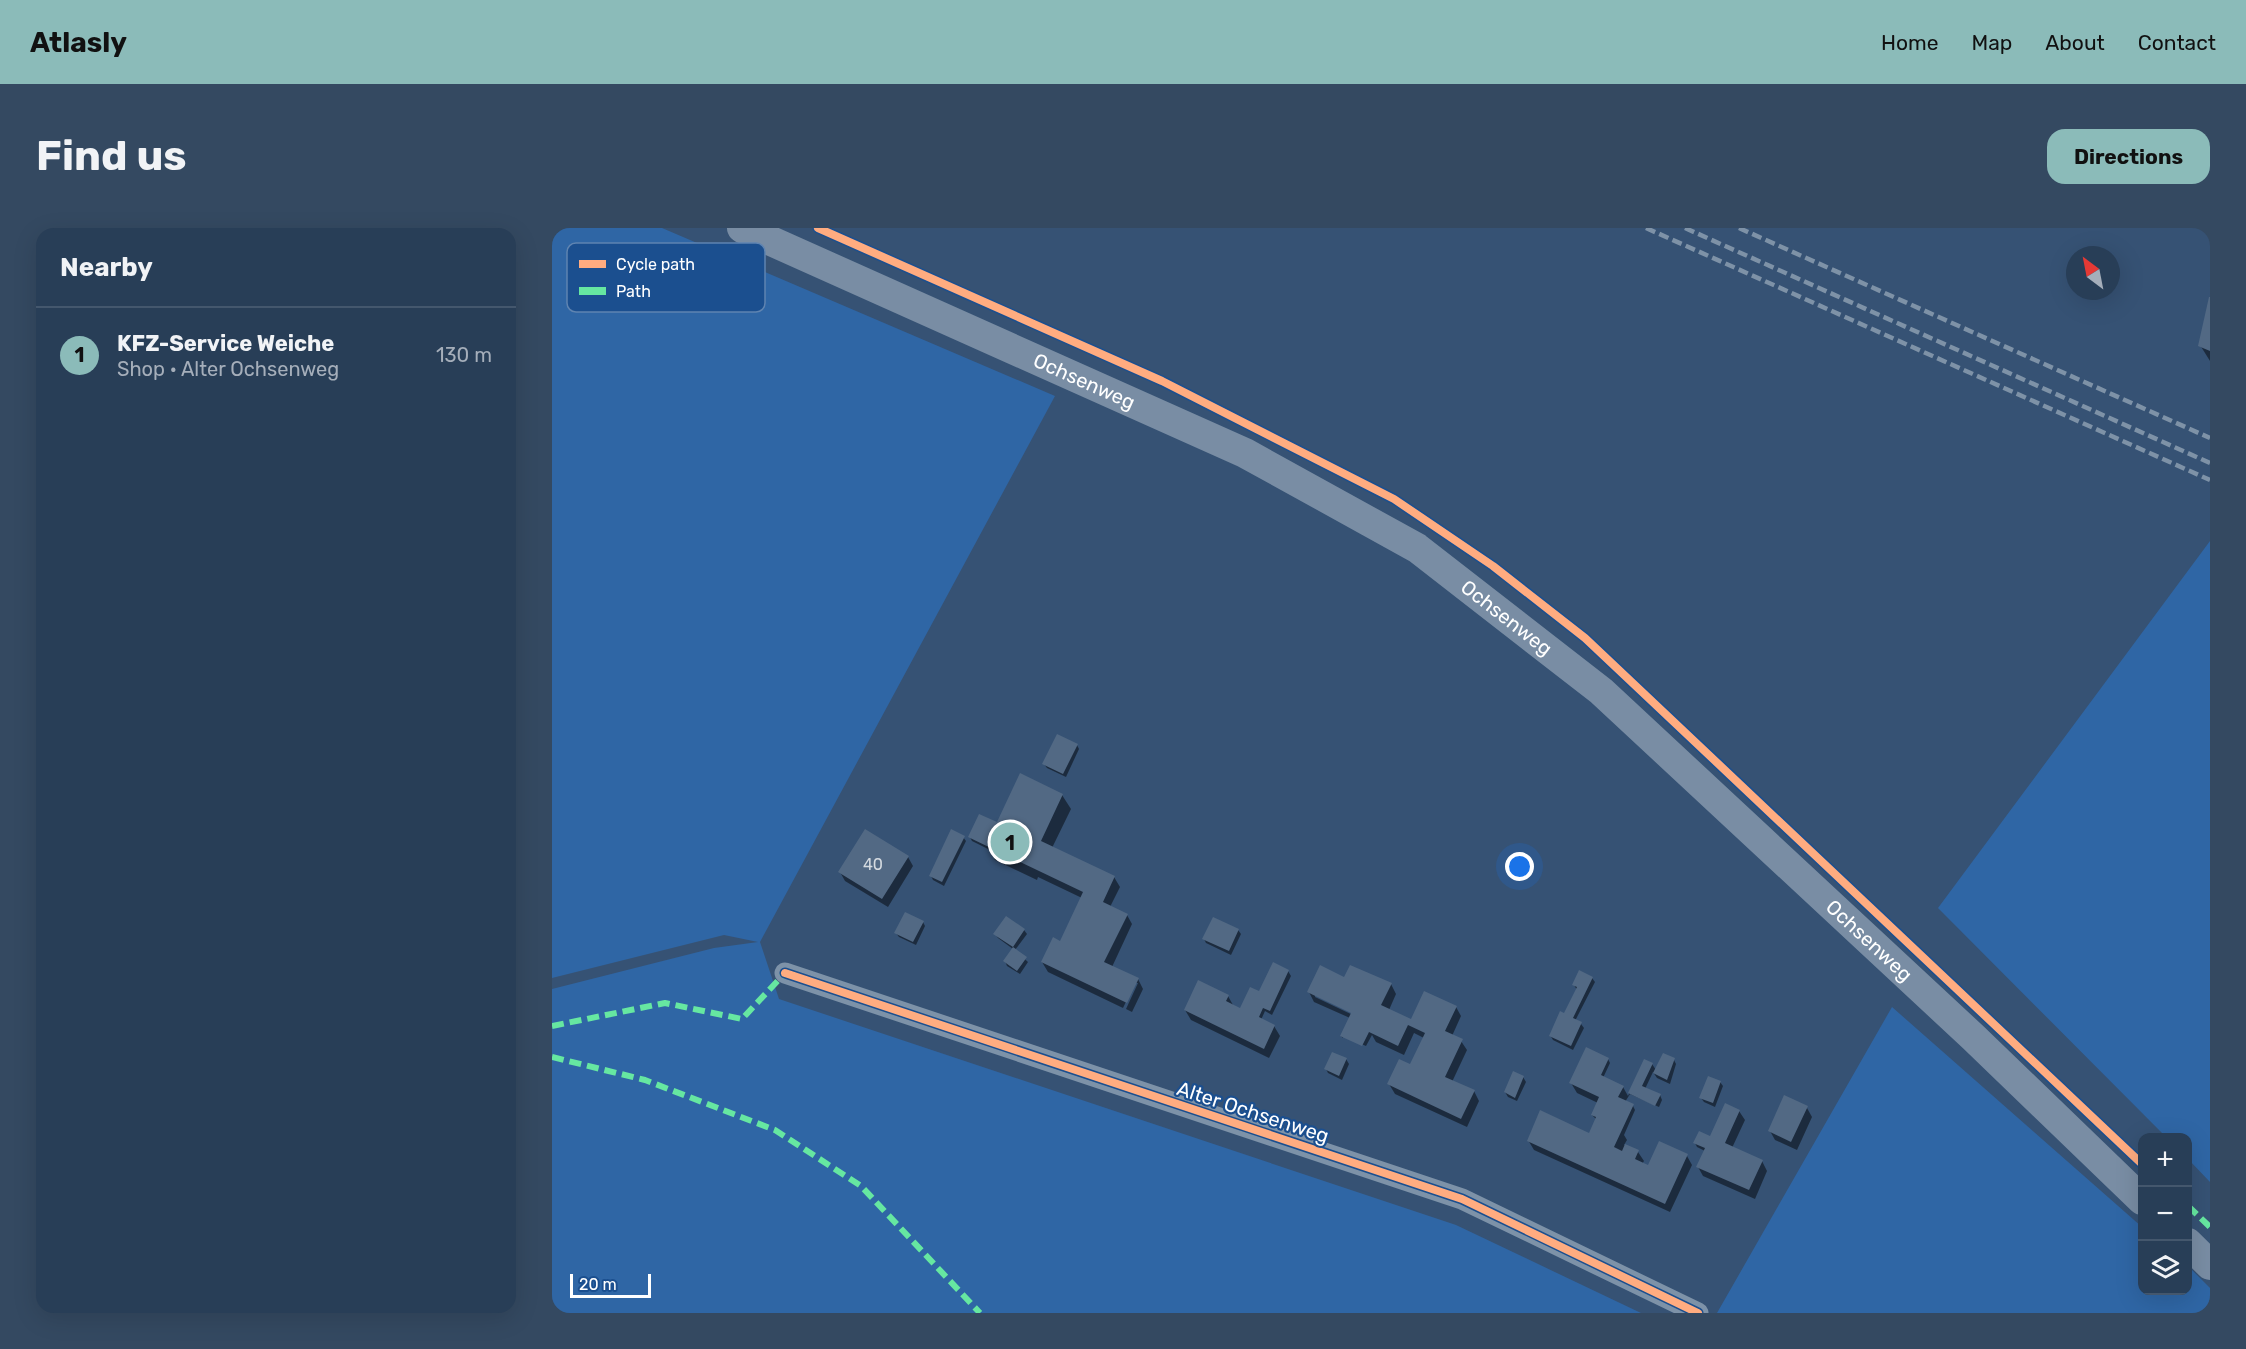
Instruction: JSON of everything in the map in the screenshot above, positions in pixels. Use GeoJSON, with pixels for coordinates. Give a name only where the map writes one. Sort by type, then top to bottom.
{"type":"FeatureCollection","features":[{"type":"Feature","properties":{"kind":"main road","name":"Ochsenweg"},"geometry":{"type":"LineString","coordinates":[[742,228],[1245,453],[1417,548],[1601,691],[1973,1037],[2138,1196]]}},
{"type":"Feature","properties":{"kind":"main road"},"geometry":{"type":"LineString","coordinates":[[2192,1248],[2210,1265]]}},
{"type":"Feature","properties":{"kind":"street","name":"Alter Ochsenweg"},"geometry":{"type":"LineString","coordinates":[[785,973],[1462,1199],[1698,1313]]}},
{"type":"Feature","properties":{"kind":"shaded area"},"geometry":{"type":"Polygon","coordinates":[[[552,228],[662,228],[697,243],[567,243],[567,312],[765,312],[765,272],[1055,396],[760,942],[779,999],[1456,1225],[1641,1313],[552,1313],[552,989],[714,948],[758,942],[724,935],[552,978],[552,228]]]}},
{"type":"Feature","properties":{"kind":"shaded area"},"geometry":{"type":"Polygon","coordinates":[[[2210,541],[2210,1182],[2192,1163],[2192,1133],[2162,1133],[1938,908],[2210,541]]]}},
{"type":"Feature","properties":{"kind":"shaded area"},"geometry":{"type":"Polygon","coordinates":[[[1892,1007],[2138,1223],[2138,1295],[2192,1295],[2192,1270],[2210,1288],[2210,1313],[1717,1313],[1892,1007]]]}},
{"type":"Feature","properties":{"kind":"building"},"geometry":{"type":"Polygon","coordinates":[[[2210,297],[2210,351],[2198,346],[2210,297]]]}},
{"type":"Feature","properties":{"kind":"building"},"geometry":{"type":"Polygon","coordinates":[[[1057,734],[1078,744],[1063,774],[1042,764],[1057,734]]]}},
{"type":"Feature","properties":{"kind":"building"},"geometry":{"type":"Polygon","coordinates":[[[1020,773],[1063,794],[1041,841],[1115,876],[1103,902],[1128,914],[1104,962],[1139,978],[1127,1003],[1041,962],[1053,937],[1060,941],[1083,892],[968,837],[979,814],[997,822],[1020,773]]]}},
{"type":"Feature","properties":{"kind":"building"},"geometry":{"type":"Polygon","coordinates":[[[865,829],[909,856],[882,899],[838,872],[865,829]]]}},
{"type":"Feature","properties":{"kind":"building"},"geometry":{"type":"Polygon","coordinates":[[[951,829],[965,836],[942,882],[929,876],[951,829]]]}},
{"type":"Feature","properties":{"kind":"building"},"geometry":{"type":"Polygon","coordinates":[[[905,912],[924,921],[913,942],[894,933],[905,912]]]}},
{"type":"Feature","properties":{"kind":"building"},"geometry":{"type":"Polygon","coordinates":[[[1006,916],[1025,929],[1013,947],[993,934],[1006,916]]]}},
{"type":"Feature","properties":{"kind":"building"},"geometry":{"type":"Polygon","coordinates":[[[1213,917],[1239,929],[1229,951],[1202,939],[1213,917]]]}},
{"type":"Feature","properties":{"kind":"building"},"geometry":{"type":"Polygon","coordinates":[[[1013,947],[1027,957],[1017,971],[1003,961],[1013,947]]]}},
{"type":"Feature","properties":{"kind":"building"},"geometry":{"type":"Polygon","coordinates":[[[1273,962],[1289,970],[1270,1011],[1263,1008],[1259,1017],[1275,1025],[1264,1049],[1184,1010],[1198,980],[1229,995],[1226,1001],[1240,1008],[1250,987],[1259,991],[1273,962]]]}},
{"type":"Feature","properties":{"kind":"building"},"geometry":{"type":"Polygon","coordinates":[[[1320,965],[1344,977],[1350,965],[1392,983],[1381,1005],[1411,1019],[1424,991],[1457,1006],[1445,1031],[1463,1039],[1445,1077],[1475,1090],[1461,1119],[1387,1084],[1399,1059],[1410,1064],[1425,1033],[1408,1025],[1398,1046],[1369,1032],[1362,1046],[1340,1036],[1351,1013],[1307,992],[1320,965]]]}},
{"type":"Feature","properties":{"kind":"building"},"geometry":{"type":"Polygon","coordinates":[[[1579,970],[1593,977],[1573,1018],[1582,1022],[1571,1046],[1549,1036],[1560,1011],[1564,1013],[1577,987],[1572,985],[1579,970]]]}},
{"type":"Feature","properties":{"kind":"building"},"geometry":{"type":"Polygon","coordinates":[[[1586,1047],[1609,1058],[1601,1075],[1624,1086],[1618,1097],[1634,1104],[1614,1147],[1622,1151],[1625,1144],[1639,1150],[1635,1159],[1648,1165],[1659,1141],[1688,1154],[1665,1204],[1527,1141],[1540,1110],[1589,1133],[1596,1117],[1591,1115],[1599,1097],[1569,1083],[1586,1047]]]}},
{"type":"Feature","properties":{"kind":"building"},"geometry":{"type":"Polygon","coordinates":[[[1332,1052],[1347,1058],[1339,1076],[1324,1069],[1332,1052]]]}},
{"type":"Feature","properties":{"kind":"building"},"geometry":{"type":"Polygon","coordinates":[[[1663,1053],[1675,1058],[1667,1080],[1653,1073],[1663,1053]]]}},
{"type":"Feature","properties":{"kind":"building"},"geometry":{"type":"Polygon","coordinates":[[[1644,1059],[1653,1063],[1642,1086],[1661,1094],[1655,1106],[1628,1093],[1644,1059]]]}},
{"type":"Feature","properties":{"kind":"building"},"geometry":{"type":"Polygon","coordinates":[[[1513,1071],[1524,1076],[1515,1098],[1504,1092],[1513,1071]]]}},
{"type":"Feature","properties":{"kind":"building"},"geometry":{"type":"Polygon","coordinates":[[[1708,1076],[1721,1081],[1713,1103],[1699,1098],[1708,1076]]]}},
{"type":"Feature","properties":{"kind":"building"},"geometry":{"type":"Polygon","coordinates":[[[1784,1095],[1808,1106],[1791,1142],[1768,1131],[1784,1095]]]}},
{"type":"Feature","properties":{"kind":"building"},"geometry":{"type":"Polygon","coordinates":[[[1725,1103],[1740,1110],[1725,1143],[1763,1160],[1749,1190],[1696,1167],[1705,1148],[1693,1143],[1699,1131],[1710,1136],[1725,1103]]]}},
{"type":"Feature","properties":{"kind":"railway"},"geometry":{"type":"LineString","coordinates":[[1646,228],[2210,480]]}},
{"type":"Feature","properties":{"kind":"railway"},"geometry":{"type":"LineString","coordinates":[[1685,228],[2210,463]]}},
{"type":"Feature","properties":{"kind":"railway"},"geometry":{"type":"LineString","coordinates":[[1739,228],[2210,438]]}},
{"type":"Feature","properties":{"kind":"marked path"},"geometry":{"type":"LineString","coordinates":[[552,1026],[665,1003],[742,1019],[785,973]]}},
{"type":"Feature","properties":{"kind":"marked path"},"geometry":{"type":"LineString","coordinates":[[552,1057],[645,1080],[775,1130],[861,1186],[980,1313]]}},
{"type":"Feature","properties":{"kind":"marked path"},"geometry":{"type":"LineString","coordinates":[[2192,1210],[2210,1227]]}},
{"type":"Feature","properties":{"kind":"cycle path"},"geometry":{"type":"LineString","coordinates":[[818,228],[1162,381],[1394,499],[1493,566],[1585,638],[2138,1160]]}},
{"type":"Feature","properties":{"kind":"cycle path"},"geometry":{"type":"LineString","coordinates":[[785,973],[1462,1199],[1698,1313]]}},
{"type":"Feature","properties":{"kind":"place","name":"KFZ-Service Weiche"},"geometry":{"type":"Point","coordinates":[1010,842]}}]}
